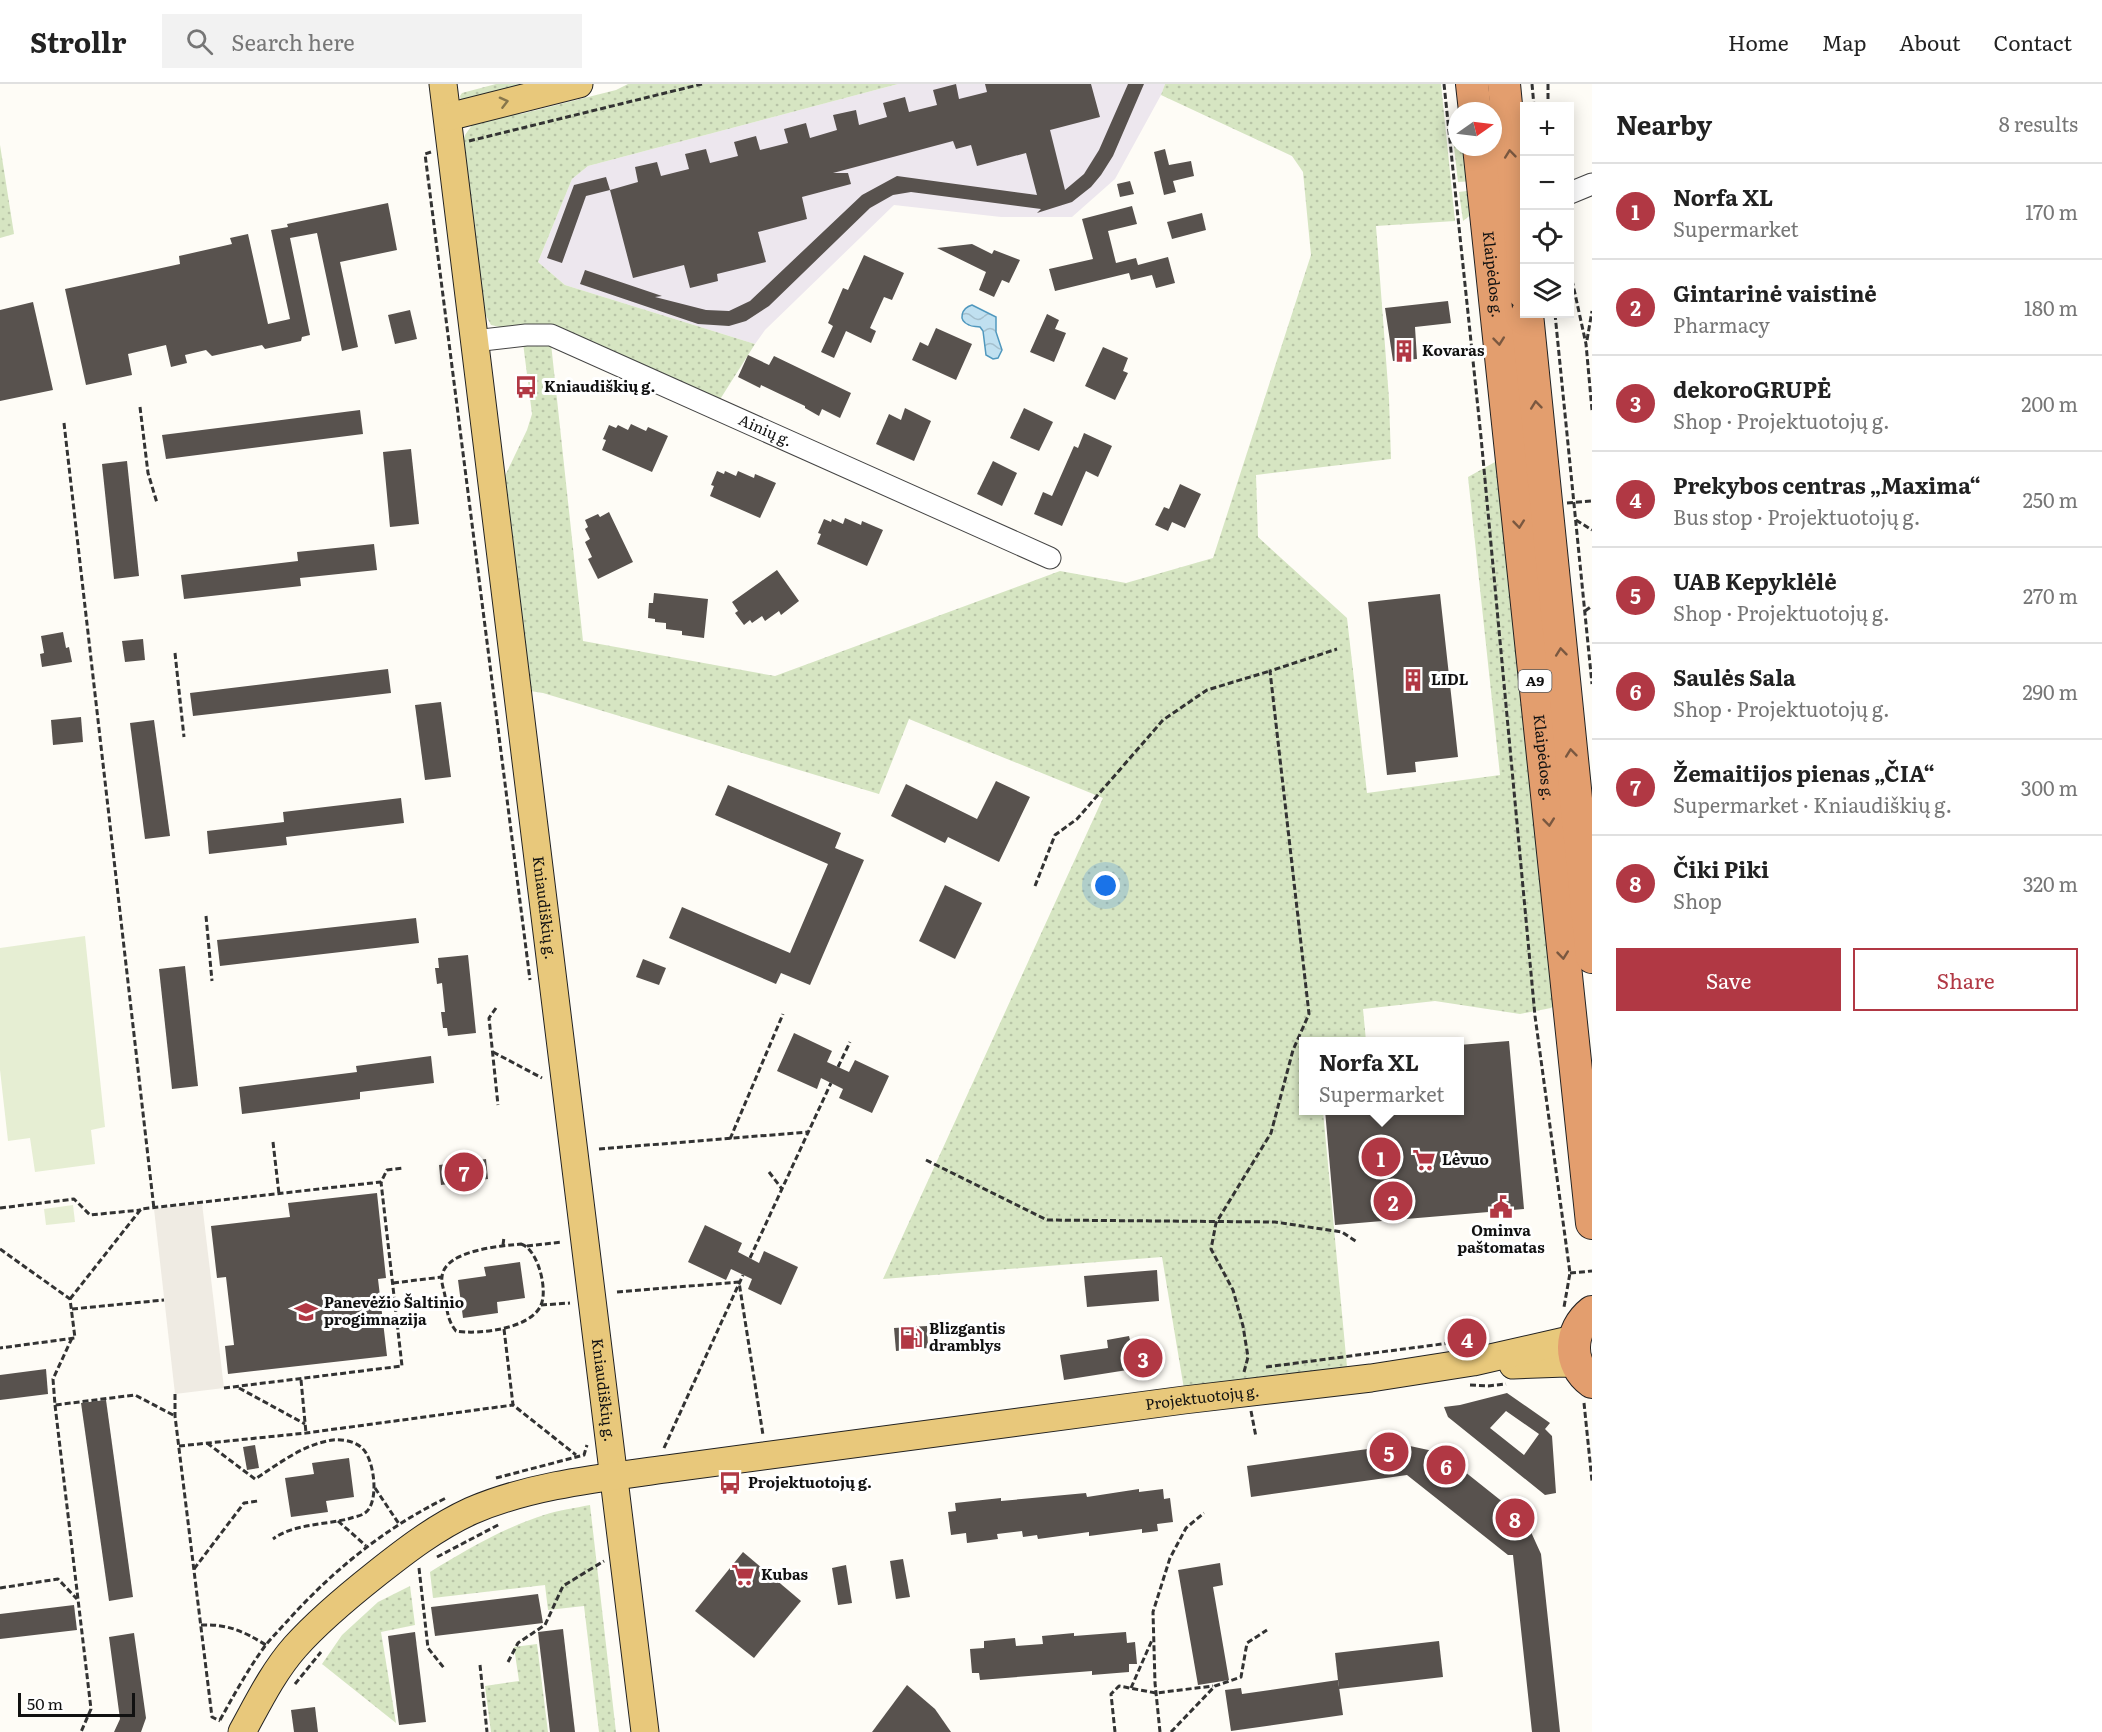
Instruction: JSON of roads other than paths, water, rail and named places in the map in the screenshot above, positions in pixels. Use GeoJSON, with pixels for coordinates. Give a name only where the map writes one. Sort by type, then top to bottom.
{"type":"FeatureCollection","features":[{"type":"Feature","properties":{"kind":"highway"},"geometry":{"type":"LineString","coordinates":[[1472,84],[1474,102]]}},
{"type":"Feature","properties":{"kind":"highway","name":"Klaipėdos g."},"geometry":{"type":"LineString","coordinates":[[1504,84],[1520,211]]}},
{"type":"Feature","properties":{"kind":"highway","name":"Klaipėdos g."},"geometry":{"type":"LineString","coordinates":[[1480,156],[1486,220],[1527,464],[1592,957]]}},
{"type":"Feature","properties":{"kind":"highway","name":"Klaipėdos g."},"geometry":{"type":"LineString","coordinates":[[1527,318],[1527,464],[1592,1223]]}},
{"type":"Feature","properties":{"kind":"highway"},"geometry":{"type":"LineString","coordinates":[[1578,1311],[1581,1322],[1581,1362]]}},
{"type":"Feature","properties":{"kind":"main road","name":"Kniaudiškių g."},"geometry":{"type":"LineString","coordinates":[[443,84],[645,1732]]}},
{"type":"Feature","properties":{"kind":"main road"},"geometry":{"type":"LineString","coordinates":[[447,117],[579,84]]}},
{"type":"Feature","properties":{"kind":"main road","name":"Projektuotojų g."},"geometry":{"type":"LineString","coordinates":[[242,1732],[268,1685],[294,1648],[330,1611],[407,1550],[471,1511],[536,1491],[614,1476],[1184,1400],[1371,1378],[1473,1362],[1581,1362]]}},
{"type":"Feature","properties":{"kind":"street"},"geometry":{"type":"LineString","coordinates":[[1574,192],[1592,184]]}},
{"type":"Feature","properties":{"kind":"street"},"geometry":{"type":"LineString","coordinates":[[1486,220],[1520,211]]}},
{"type":"Feature","properties":{"kind":"street","name":"Ainių g."},"geometry":{"type":"LineString","coordinates":[[474,341],[526,335],[551,335],[1050,558]]}},
{"type":"Feature","properties":{"kind":"water"},"geometry":{"type":"Polygon","coordinates":[[[972,305],[996,317],[996,332],[1002,350],[998,358],[993,359],[986,355],[983,331],[980,327],[970,326],[963,320],[963,311],[972,305]]]}},
{"type":"Feature","properties":{"kind":"place","name":"Kovaras"},"geometry":{"type":"Point","coordinates":[1404,351]}},
{"type":"Feature","properties":{"kind":"place","name":"Kniaudiškių g."},"geometry":{"type":"Point","coordinates":[526,387]}},
{"type":"Feature","properties":{"kind":"place","name":"LIDL"},"geometry":{"type":"Point","coordinates":[1413,680]}},
{"type":"Feature","properties":{"kind":"place","name":"Norfa XL"},"geometry":{"type":"Point","coordinates":[1381,1157]}},
{"type":"Feature","properties":{"kind":"place","name":"Lėvuo"},"geometry":{"type":"Point","coordinates":[1424,1160]}},
{"type":"Feature","properties":{"kind":"place","name":"Žemaitijos pienas „ČIA“"},"geometry":{"type":"Point","coordinates":[464,1172]}},
{"type":"Feature","properties":{"kind":"place","name":"Gintarinė vaistinė"},"geometry":{"type":"Point","coordinates":[1393,1201]}},
{"type":"Feature","properties":{"kind":"place","name":"Ominva paštomatas"},"geometry":{"type":"Point","coordinates":[1501,1207]}},
{"type":"Feature","properties":{"kind":"place","name":"Panevėžio Šaltinio progimnazija"},"geometry":{"type":"Point","coordinates":[306,1312]}},
{"type":"Feature","properties":{"kind":"place","name":"Blizgantis dramblys"},"geometry":{"type":"Point","coordinates":[911,1338]}},
{"type":"Feature","properties":{"kind":"place","name":"Prekybos centras „Maxima“"},"geometry":{"type":"Point","coordinates":[1467,1338]}},
{"type":"Feature","properties":{"kind":"place","name":"dekoroGRUPĖ"},"geometry":{"type":"Point","coordinates":[1143,1358]}},
{"type":"Feature","properties":{"kind":"place","name":"UAB Kepyklėlė"},"geometry":{"type":"Point","coordinates":[1389,1452]}},
{"type":"Feature","properties":{"kind":"place","name":"Saulės Sala"},"geometry":{"type":"Point","coordinates":[1446,1465]}},
{"type":"Feature","properties":{"kind":"place","name":"Projektuotojų g."},"geometry":{"type":"Point","coordinates":[730,1483]}},
{"type":"Feature","properties":{"kind":"place","name":"Čiki Piki"},"geometry":{"type":"Point","coordinates":[1515,1518]}},
{"type":"Feature","properties":{"kind":"place","name":"Kubas"},"geometry":{"type":"Point","coordinates":[743,1575]}}]}
